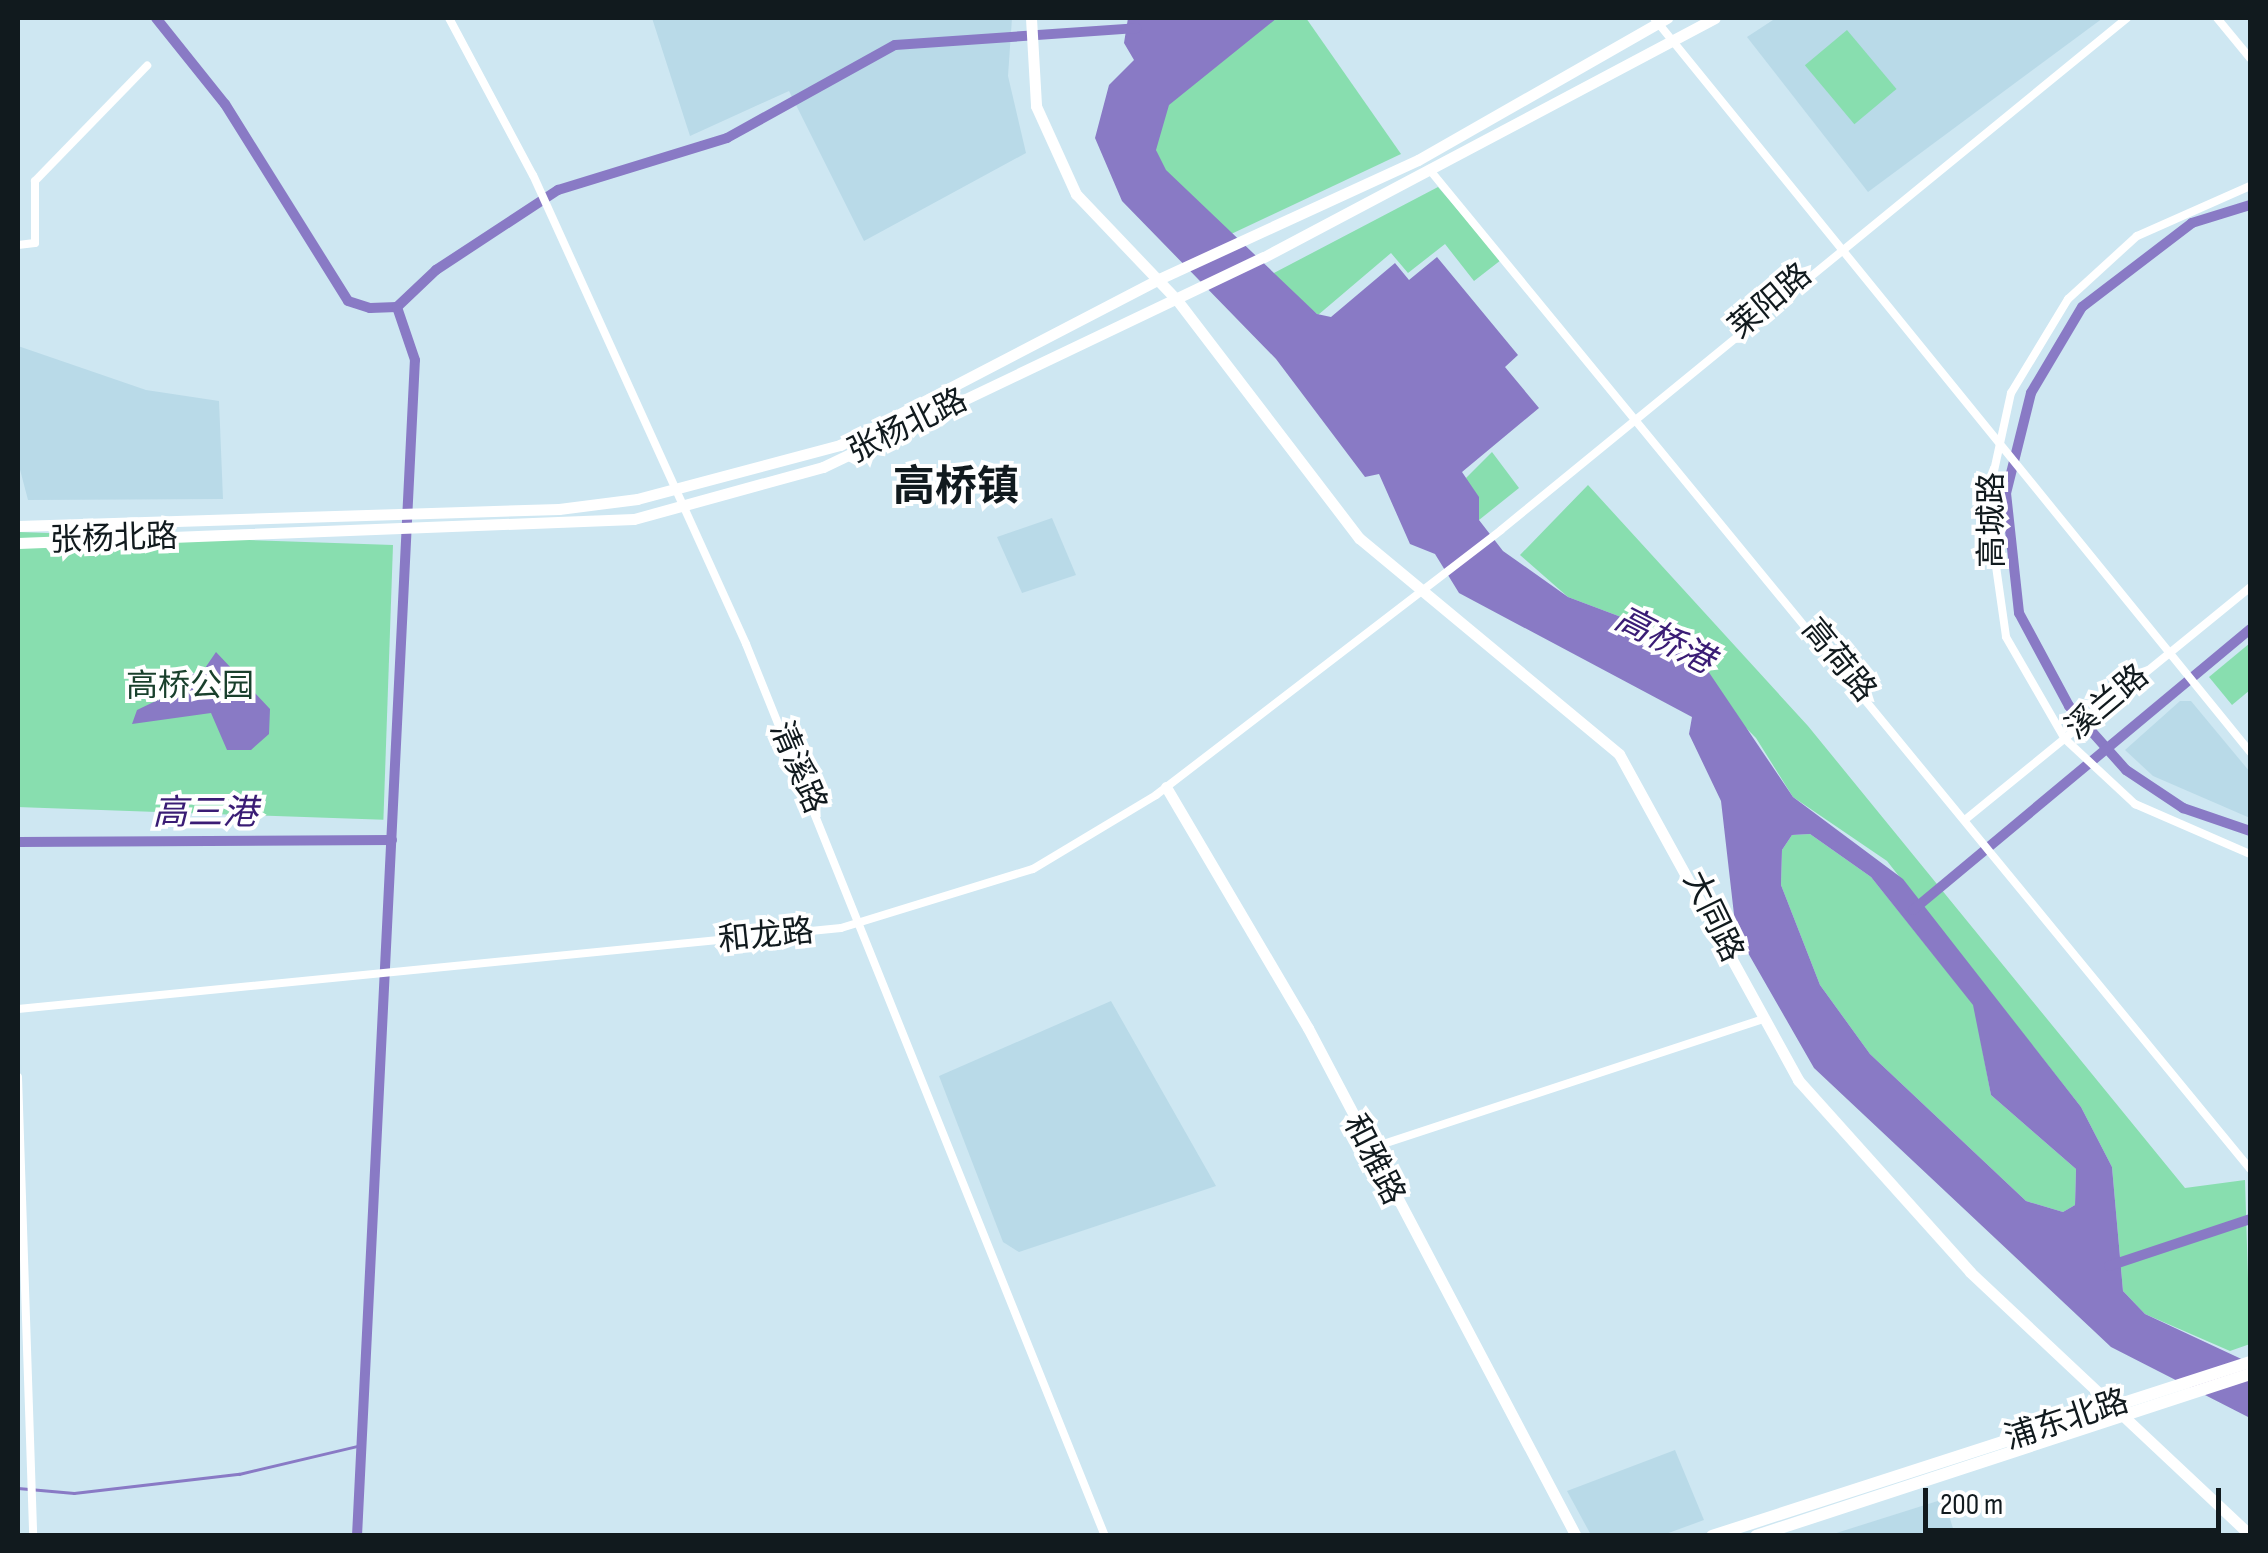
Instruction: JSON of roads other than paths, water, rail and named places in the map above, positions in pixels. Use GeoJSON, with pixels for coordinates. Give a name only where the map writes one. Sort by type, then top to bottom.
{"type":"FeatureCollection","features":[{"type":"Feature","properties":{"kind":"main road","name":"大同路"},"geometry":{"type":"LineString","coordinates":[[1032,18],[1036,106],[1076,194],[1178,300],[1359,538],[1418,592],[1567,702],[1619,754],[1681,853],[1762,1020],[1798,1080],[1900,1194],[2114,1411],[2250,1535]]}},
{"type":"Feature","properties":{"kind":"main road","name":"张杨北路"},"geometry":{"type":"LineString","coordinates":[[18,543],[395,531],[685,508],[823,467],[1131,313],[1178,300],[1264,257],[1676,43],[1716,18]]}},
{"type":"Feature","properties":{"kind":"main road","name":"张杨北路"},"geometry":{"type":"LineString","coordinates":[[18,526],[559,508],[677,488],[840,444],[1159,279],[1418,160],[1660,19]]}},
{"type":"Feature","properties":{"kind":"main road","name":"和雅路"},"geometry":{"type":"LineString","coordinates":[[1166,787],[1308,1028],[1365,1150],[1576,1536]]}},
{"type":"Feature","properties":{"kind":"main road","name":"浦东北路"},"geometry":{"type":"LineString","coordinates":[[1756,1536],[2250,1362]]}},
{"type":"Feature","properties":{"kind":"main road","name":"浦东北路"},"geometry":{"type":"LineString","coordinates":[[1712,1536],[2114,1411],[2250,1374]]}},
{"type":"Feature","properties":{"kind":"street","name":"清溪路"},"geometry":{"type":"LineString","coordinates":[[449,18],[534,175],[677,488],[864,924],[1105,1536]]}},
{"type":"Feature","properties":{"kind":"street","name":"莱阳路"},"geometry":{"type":"LineString","coordinates":[[1418,592],[1501,530],[1838,246],[2127,18]]}},
{"type":"Feature","properties":{"kind":"street"},"geometry":{"type":"LineString","coordinates":[[2217,18],[2250,58]]}},
{"type":"Feature","properties":{"kind":"street"},"geometry":{"type":"LineString","coordinates":[[1660,19],[1838,246],[2250,752]]}},
{"type":"Feature","properties":{"kind":"street"},"geometry":{"type":"LineString","coordinates":[[18,245],[36,243],[35,181],[148,66]]}},
{"type":"Feature","properties":{"kind":"street","name":"高荷路"},"geometry":{"type":"LineString","coordinates":[[1418,160],[1638,414],[2250,1169]]}},
{"type":"Feature","properties":{"kind":"street","name":"高城路"},"geometry":{"type":"LineString","coordinates":[[2250,186],[2177,212],[2109,257],[2036,342],[1996,442],[1989,566],[2006,636],[2064,739],[2098,772],[2168,822],[2250,854]]}},
{"type":"Feature","properties":{"kind":"street","name":"溪兰路"},"geometry":{"type":"LineString","coordinates":[[1966,820],[2250,587]]}},
{"type":"Feature","properties":{"kind":"street","name":"和龙路"},"geometry":{"type":"LineString","coordinates":[[18,1008],[406,976],[864,924],[1032,869],[1166,787],[1418,592]]}},
{"type":"Feature","properties":{"kind":"street"},"geometry":{"type":"LineString","coordinates":[[1365,1150],[1762,1020]]}},
{"type":"Feature","properties":{"kind":"street"},"geometry":{"type":"LineString","coordinates":[[18,1077],[33,1536]]}},
{"type":"Feature","properties":{"kind":"water","name":"高桥港"},"geometry":{"type":"Polygon","coordinates":[[[1128,18],[1277,18],[1169,105],[1156,150],[1166,170],[1317,314],[1331,317],[1395,263],[1409,280],[1437,257],[1518,355],[1505,367],[1539,408],[1462,472],[1479,497],[1479,520],[1503,551],[1568,597],[1645,626],[1706,668],[1793,797],[1903,879],[2081,1107],[2112,1167],[2123,1291],[2145,1314],[2250,1363],[2250,1418],[2111,1347],[1814,1068],[1736,932],[1721,801],[1689,734],[1692,717],[1459,593],[1435,554],[1410,544],[1379,474],[1365,477],[1276,359],[1122,201],[1095,138],[1109,85],[1134,60],[1124,43],[1128,18]],[[1810,834],[1792,835],[1782,850],[1781,885],[1820,985],[1870,1054],[2026,1201],[2063,1212],[2075,1205],[2076,1169],[1991,1095],[1973,1005],[1871,877],[1810,834]]]}},
{"type":"Feature","properties":{"kind":"water"},"geometry":{"type":"Polygon","coordinates":[[[216,652],[270,709],[269,734],[251,750],[227,750],[211,713],[132,724],[137,710],[164,697],[169,679],[203,671],[216,652]]]}},
{"type":"Feature","properties":{"kind":"waterway"},"geometry":{"type":"LineString","coordinates":[[156,18],[225,104],[348,301],[370,308],[397,307],[436,270],[558,190],[727,138],[895,45],[1136,28]]}},
{"type":"Feature","properties":{"kind":"waterway"},"geometry":{"type":"LineString","coordinates":[[2250,205],[2192,223],[2082,307],[2031,393],[2006,493],[2019,613],[2069,706],[2126,770],[2183,808],[2250,831]]}},
{"type":"Feature","properties":{"kind":"waterway"},"geometry":{"type":"LineString","coordinates":[[357,1536],[415,360],[397,307]]}},
{"type":"Feature","properties":{"kind":"waterway"},"geometry":{"type":"LineString","coordinates":[[1913,910],[2250,629]]}},
{"type":"Feature","properties":{"kind":"waterway","name":"高三港"},"geometry":{"type":"LineString","coordinates":[[18,842],[392,840]]}},
{"type":"Feature","properties":{"kind":"waterway"},"geometry":{"type":"LineString","coordinates":[[2109,1266],[2250,1219]]}},
{"type":"Feature","properties":{"kind":"waterway"},"geometry":{"type":"LineString","coordinates":[[18,1488],[74,1493],[239,1474],[362,1445]]}},
{"type":"Feature","properties":{"kind":"district","name":"高桥镇"},"geometry":{"type":"Point","coordinates":[956,488]}},
{"type":"Feature","properties":{"kind":"park label","name":"高桥公园"},"geometry":{"type":"Point","coordinates":[190,687]}}]}
